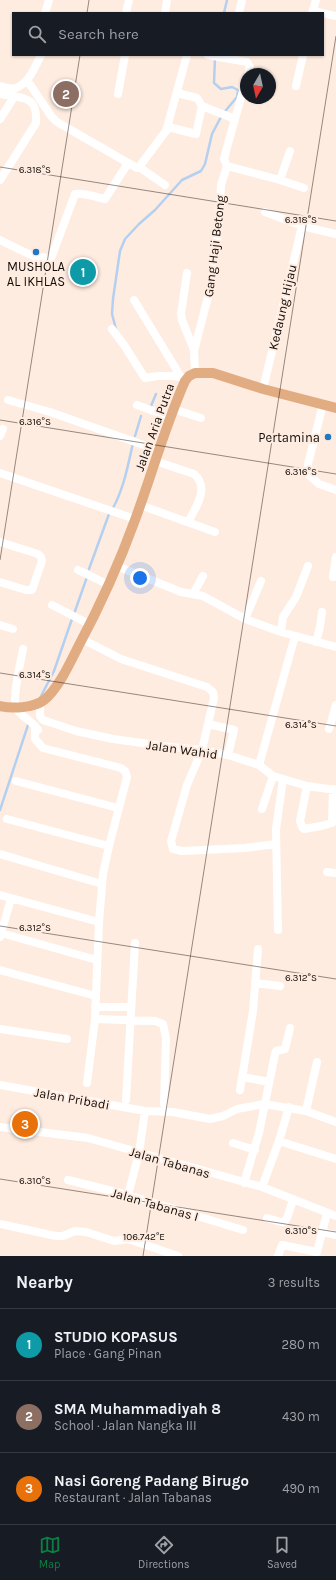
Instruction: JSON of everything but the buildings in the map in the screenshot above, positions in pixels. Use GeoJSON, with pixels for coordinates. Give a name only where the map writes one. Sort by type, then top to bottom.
{"type":"FeatureCollection","features":[{"type":"Feature","properties":{"kind":"main road"},"geometry":{"type":"LineString","coordinates":[[188,376],[214,373],[264,389],[336,408]]}},
{"type":"Feature","properties":{"kind":"main road","name":"Jalan Aria Putra"},"geometry":{"type":"LineString","coordinates":[[37,704],[46,699],[66,669],[109,585],[135,519],[171,413],[188,376]]}},
{"type":"Feature","properties":{"kind":"main road"},"geometry":{"type":"LineString","coordinates":[[1,707],[16,707],[37,704]]}},
{"type":"Feature","properties":{"kind":"street"},"geometry":{"type":"LineString","coordinates":[[45,12],[49,0]]}},
{"type":"Feature","properties":{"kind":"street"},"geometry":{"type":"LineString","coordinates":[[126,12],[129,0]]}},
{"type":"Feature","properties":{"kind":"street"},"geometry":{"type":"LineString","coordinates":[[165,12],[167,0]]}},
{"type":"Feature","properties":{"kind":"street"},"geometry":{"type":"LineString","coordinates":[[239,12],[242,0]]}},
{"type":"Feature","properties":{"kind":"street"},"geometry":{"type":"LineString","coordinates":[[313,12],[316,0]]}},
{"type":"Feature","properties":{"kind":"street"},"geometry":{"type":"LineString","coordinates":[[324,14],[336,16]]}},
{"type":"Feature","properties":{"kind":"street"},"geometry":{"type":"LineString","coordinates":[[0,86],[11,89],[16,88],[27,80],[33,73],[41,56]]}},
{"type":"Feature","properties":{"kind":"street"},"geometry":{"type":"LineString","coordinates":[[118,94],[125,56]]}},
{"type":"Feature","properties":{"kind":"street"},"geometry":{"type":"LineString","coordinates":[[139,167],[168,127],[186,56]]}},
{"type":"Feature","properties":{"kind":"street"},"geometry":{"type":"LineString","coordinates":[[214,56],[232,57],[248,63],[250,68]]}},
{"type":"Feature","properties":{"kind":"street"},"geometry":{"type":"LineString","coordinates":[[296,86],[303,56]]}},
{"type":"Feature","properties":{"kind":"street"},"geometry":{"type":"LineString","coordinates":[[27,80],[54,119],[135,168],[139,167],[165,186]]}},
{"type":"Feature","properties":{"kind":"street"},"geometry":{"type":"LineString","coordinates":[[177,92],[197,98],[202,106],[235,119]]}},
{"type":"Feature","properties":{"kind":"street"},"geometry":{"type":"LineString","coordinates":[[0,94],[14,97],[25,97],[33,103],[37,117],[36,123],[0,180]]}},
{"type":"Feature","properties":{"kind":"street"},"geometry":{"type":"LineString","coordinates":[[0,118],[14,97]]}},
{"type":"Feature","properties":{"kind":"street","name":"Gang Haji Betong"},"geometry":{"type":"LineString","coordinates":[[188,376],[210,289],[218,234],[221,185],[227,166],[224,159],[240,101]]}},
{"type":"Feature","properties":{"kind":"street"},"geometry":{"type":"LineString","coordinates":[[168,127],[196,134],[202,106]]}},
{"type":"Feature","properties":{"kind":"street"},"geometry":{"type":"LineString","coordinates":[[280,180],[290,151]]}},
{"type":"Feature","properties":{"kind":"street"},"geometry":{"type":"LineString","coordinates":[[0,240],[40,259],[43,257],[50,261],[75,194],[82,193],[92,197],[104,199],[128,163]]}},
{"type":"Feature","properties":{"kind":"street"},"geometry":{"type":"LineString","coordinates":[[227,166],[304,188]]}},
{"type":"Feature","properties":{"kind":"street"},"geometry":{"type":"LineString","coordinates":[[265,212],[302,226],[336,234]]}},
{"type":"Feature","properties":{"kind":"street","name":"Kedaung Hijau"},"geometry":{"type":"LineString","coordinates":[[264,389],[302,226]]}},
{"type":"Feature","properties":{"kind":"street"},"geometry":{"type":"LineString","coordinates":[[187,273],[182,320],[194,351]]}},
{"type":"Feature","properties":{"kind":"street"},"geometry":{"type":"LineString","coordinates":[[134,300],[188,376]]}},
{"type":"Feature","properties":{"kind":"street"},"geometry":{"type":"LineString","coordinates":[[112,329],[145,378],[157,376],[188,376]]}},
{"type":"Feature","properties":{"kind":"street"},"geometry":{"type":"LineString","coordinates":[[8,400],[50,412],[158,450]]}},
{"type":"Feature","properties":{"kind":"street"},"geometry":{"type":"LineString","coordinates":[[323,404],[308,464],[309,475],[319,484],[336,490]]}},
{"type":"Feature","properties":{"kind":"street"},"geometry":{"type":"LineString","coordinates":[[137,405],[201,418]]}},
{"type":"Feature","properties":{"kind":"street"},"geometry":{"type":"LineString","coordinates":[[155,461],[194,474],[198,478],[202,486],[201,494],[188,522]]}},
{"type":"Feature","properties":{"kind":"street"},"geometry":{"type":"LineString","coordinates":[[0,473],[135,519]]}},
{"type":"Feature","properties":{"kind":"street"},"geometry":{"type":"LineString","coordinates":[[140,505],[215,532]]}},
{"type":"Feature","properties":{"kind":"street"},"geometry":{"type":"LineString","coordinates":[[0,542],[38,554],[42,561],[32,590],[26,590],[0,582]]}},
{"type":"Feature","properties":{"kind":"street"},"geometry":{"type":"LineString","coordinates":[[333,577],[336,557]]}},
{"type":"Feature","properties":{"kind":"street"},"geometry":{"type":"LineString","coordinates":[[117,566],[181,592],[203,596],[245,619],[281,632],[336,647]]}},
{"type":"Feature","properties":{"kind":"street"},"geometry":{"type":"LineString","coordinates":[[281,632],[283,617],[296,597],[308,566]]}},
{"type":"Feature","properties":{"kind":"street"},"geometry":{"type":"LineString","coordinates":[[78,570],[109,585]]}},
{"type":"Feature","properties":{"kind":"street"},"geometry":{"type":"LineString","coordinates":[[194,594],[203,576]]}},
{"type":"Feature","properties":{"kind":"street"},"geometry":{"type":"LineString","coordinates":[[245,619],[261,581]]}},
{"type":"Feature","properties":{"kind":"street"},"geometry":{"type":"LineString","coordinates":[[52,605],[90,624]]}},
{"type":"Feature","properties":{"kind":"street"},"geometry":{"type":"LineString","coordinates":[[316,642],[322,612]]}},
{"type":"Feature","properties":{"kind":"street"},"geometry":{"type":"LineString","coordinates":[[0,625],[12,629]]}},
{"type":"Feature","properties":{"kind":"street"},"geometry":{"type":"LineString","coordinates":[[259,765],[295,636]]}},
{"type":"Feature","properties":{"kind":"street"},"geometry":{"type":"LineString","coordinates":[[82,639],[121,659],[211,689],[214,698],[202,750],[187,785],[171,841],[173,850],[182,851],[245,848],[276,844]]}},
{"type":"Feature","properties":{"kind":"street"},"geometry":{"type":"LineString","coordinates":[[23,649],[15,694],[16,707],[25,718],[35,726],[42,748],[121,768],[127,777],[118,808],[103,874],[99,922],[95,1019],[88,1083]]}},
{"type":"Feature","properties":{"kind":"street","name":"Jalan Wahid"},"geometry":{"type":"LineString","coordinates":[[37,704],[40,716],[43,720],[76,731],[113,739],[202,750],[228,755],[259,765],[273,776],[307,786],[335,790]]}},
{"type":"Feature","properties":{"kind":"street"},"geometry":{"type":"LineString","coordinates":[[329,729],[336,704]]}},
{"type":"Feature","properties":{"kind":"street"},"geometry":{"type":"LineString","coordinates":[[208,724],[234,730],[228,755]]}},
{"type":"Feature","properties":{"kind":"street"},"geometry":{"type":"LineString","coordinates":[[262,809],[273,776]]}},
{"type":"Feature","properties":{"kind":"street"},"geometry":{"type":"LineString","coordinates":[[278,930],[276,844],[278,806],[283,779]]}},
{"type":"Feature","properties":{"kind":"street"},"geometry":{"type":"LineString","coordinates":[[16,781],[118,808]]}},
{"type":"Feature","properties":{"kind":"street"},"geometry":{"type":"LineString","coordinates":[[307,786],[300,821],[304,829],[332,823],[335,790]]}},
{"type":"Feature","properties":{"kind":"street"},"geometry":{"type":"LineString","coordinates":[[7,819],[109,846]]}},
{"type":"Feature","properties":{"kind":"street"},"geometry":{"type":"LineString","coordinates":[[0,854],[102,884]]}},
{"type":"Feature","properties":{"kind":"street"},"geometry":{"type":"LineString","coordinates":[[327,872],[336,873]]}},
{"type":"Feature","properties":{"kind":"street"},"geometry":{"type":"LineString","coordinates":[[0,895],[99,922]]}},
{"type":"Feature","properties":{"kind":"street"},"geometry":{"type":"LineString","coordinates":[[11,899],[1,936],[97,960]]}},
{"type":"Feature","properties":{"kind":"street"},"geometry":{"type":"LineString","coordinates":[[126,1100],[130,1007],[135,943]]}},
{"type":"Feature","properties":{"kind":"street"},"geometry":{"type":"LineString","coordinates":[[240,1090],[253,1011],[258,949]]}},
{"type":"Feature","properties":{"kind":"street"},"geometry":{"type":"LineString","coordinates":[[0,970],[96,996]]}},
{"type":"Feature","properties":{"kind":"street"},"geometry":{"type":"LineString","coordinates":[[255,983],[280,986]]}},
{"type":"Feature","properties":{"kind":"street"},"geometry":{"type":"LineString","coordinates":[[95,1007],[130,1007]]}},
{"type":"Feature","properties":{"kind":"street"},"geometry":{"type":"LineString","coordinates":[[95,1019],[155,1021],[164,1026],[166,1038],[164,1104]]}},
{"type":"Feature","properties":{"kind":"street"},"geometry":{"type":"LineString","coordinates":[[244,1183],[255,1150],[276,1051],[286,1049],[290,1028]]}},
{"type":"Feature","properties":{"kind":"street"},"geometry":{"type":"LineString","coordinates":[[0,1029],[67,1039]]}},
{"type":"Feature","properties":{"kind":"street"},"geometry":{"type":"LineString","coordinates":[[306,1111],[317,1062]]}},
{"type":"Feature","properties":{"kind":"street"},"geometry":{"type":"LineString","coordinates":[[243,1077],[269,1082]]}},
{"type":"Feature","properties":{"kind":"street","name":"Jalan Pribadi"},"geometry":{"type":"LineString","coordinates":[[0,1084],[145,1111],[173,1112],[210,1118],[223,1116],[237,1109],[264,1104],[306,1111],[336,1122]]}},
{"type":"Feature","properties":{"kind":"street"},"geometry":{"type":"LineString","coordinates":[[262,1188],[279,1141],[289,1107]]}},
{"type":"Feature","properties":{"kind":"street"},"geometry":{"type":"LineString","coordinates":[[128,1195],[139,1153],[145,1111]]}},
{"type":"Feature","properties":{"kind":"street","name":"Jalan Tabanas"},"geometry":{"type":"LineString","coordinates":[[0,1127],[88,1138],[262,1188],[336,1216]]}},
{"type":"Feature","properties":{"kind":"street"},"geometry":{"type":"LineString","coordinates":[[279,1141],[336,1159]]}},
{"type":"Feature","properties":{"kind":"street"},"geometry":{"type":"LineString","coordinates":[[233,1143],[255,1150]]}},
{"type":"Feature","properties":{"kind":"street","name":"Jalan Tabanas I"},"geometry":{"type":"LineString","coordinates":[[68,1180],[128,1195],[243,1230]]}},
{"type":"Feature","properties":{"kind":"street"},"geometry":{"type":"LineString","coordinates":[[267,1218],[284,1222],[287,1218],[293,1200]]}},
{"type":"Feature","properties":{"kind":"street"},"geometry":{"type":"LineString","coordinates":[[278,1256],[282,1245],[317,1252],[327,1213]]}},
{"type":"Feature","properties":{"kind":"street"},"geometry":{"type":"LineString","coordinates":[[0,1224],[56,1236],[63,1236],[75,1232],[86,1232],[114,1241],[128,1239],[178,1256]]}},
{"type":"Feature","properties":{"kind":"street"},"geometry":{"type":"LineString","coordinates":[[323,1232],[336,1235]]}},
{"type":"Feature","properties":{"kind":"waterway"},"geometry":{"type":"LineString","coordinates":[[224,12],[227,0]]}},
{"type":"Feature","properties":{"kind":"waterway"},"geometry":{"type":"LineString","coordinates":[[116,329],[112,314],[113,299],[120,251],[125,239],[155,210],[182,180],[201,171],[205,164],[212,134],[222,115],[237,97],[238,90],[232,87],[221,89],[214,83],[215,57]]}},
{"type":"Feature","properties":{"kind":"waterway"},"geometry":{"type":"LineString","coordinates":[[151,406],[156,394]]}},
{"type":"Feature","properties":{"kind":"waterway"},"geometry":{"type":"LineString","coordinates":[[135,436],[141,416]]}},
{"type":"Feature","properties":{"kind":"waterway"},"geometry":{"type":"LineString","coordinates":[[113,508],[123,484],[133,443]]}},
{"type":"Feature","properties":{"kind":"waterway"},"geometry":{"type":"LineString","coordinates":[[89,569],[109,514]]}},
{"type":"Feature","properties":{"kind":"waterway"},"geometry":{"type":"LineString","coordinates":[[74,614],[87,577]]}},
{"type":"Feature","properties":{"kind":"waterway"},"geometry":{"type":"LineString","coordinates":[[40,698],[54,671],[72,619]]}},
{"type":"Feature","properties":{"kind":"waterway"},"geometry":{"type":"LineString","coordinates":[[0,810],[28,725]]}},
{"type":"Feature","properties":{"kind":"place","name":"SMA Muhammadiyah 8"},"geometry":{"type":"Point","coordinates":[66,94]}},
{"type":"Feature","properties":{"kind":"place","name":"MUSHOLA AL IKHLAS"},"geometry":{"type":"Point","coordinates":[36,252]}},
{"type":"Feature","properties":{"kind":"place","name":"STUDIO KOPASUS"},"geometry":{"type":"Point","coordinates":[83,272]}},
{"type":"Feature","properties":{"kind":"place","name":"Pertamina"},"geometry":{"type":"Point","coordinates":[328,437]}},
{"type":"Feature","properties":{"kind":"place","name":"Nasi Goreng Padang Birugo"},"geometry":{"type":"Point","coordinates":[25,1124]}}]}
